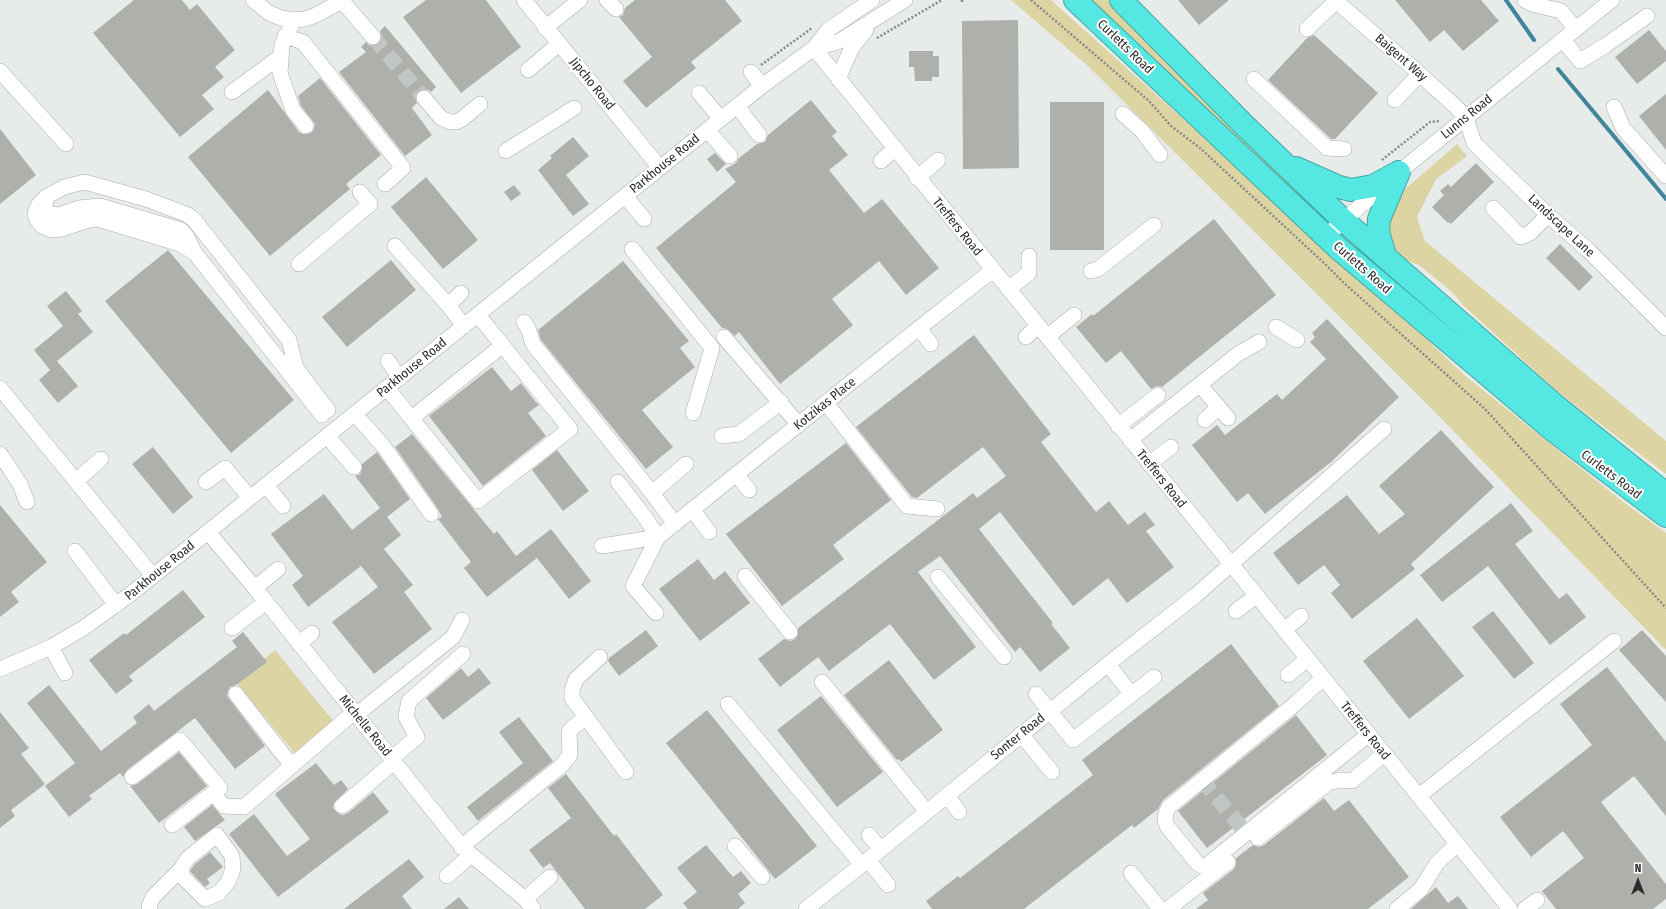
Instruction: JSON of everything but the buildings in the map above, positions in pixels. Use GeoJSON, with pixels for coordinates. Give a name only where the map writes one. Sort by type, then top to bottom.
{"type":"FeatureCollection","features":[{"type":"Feature","properties":{"kind":"highway","name":"Curletts Road"},"geometry":{"type":"LineString","coordinates":[[1121,0],[1246,126],[1343,220],[1557,407],[1666,494]]}},
{"type":"Feature","properties":{"kind":"highway","name":"Curletts Road"},"geometry":{"type":"LineString","coordinates":[[1076,3],[1326,236],[1554,431],[1666,516]]}},
{"type":"Feature","properties":{"kind":"highway"},"geometry":{"type":"LineString","coordinates":[[1284,163],[1339,187],[1351,190],[1373,186],[1399,172]]}},
{"type":"Feature","properties":{"kind":"highway"},"geometry":{"type":"LineString","coordinates":[[1385,256],[1378,232],[1380,219],[1399,172]]}},
{"type":"Feature","properties":{"kind":"street"},"geometry":{"type":"LineString","coordinates":[[253,0],[269,13],[281,18],[294,20],[305,19],[316,15],[343,1],[373,37]]}},
{"type":"Feature","properties":{"kind":"street","name":"Jipcho Road"},"geometry":{"type":"LineString","coordinates":[[524,0],[545,28],[660,168]]}},
{"type":"Feature","properties":{"kind":"street"},"geometry":{"type":"LineString","coordinates":[[545,28],[580,0]]}},
{"type":"Feature","properties":{"kind":"street","name":"Parkhouse Road"},"geometry":{"type":"LineString","coordinates":[[1,667],[51,647],[85,627],[116,605],[400,378],[736,106],[814,48],[828,30],[872,0]]}},
{"type":"Feature","properties":{"kind":"street","name":"Parkhouse Road"},"geometry":{"type":"LineString","coordinates":[[814,48],[838,42],[905,0]]}},
{"type":"Feature","properties":{"kind":"street"},"geometry":{"type":"LineString","coordinates":[[1307,29],[1336,0]]}},
{"type":"Feature","properties":{"kind":"street","name":"Baigent Way"},"geometry":{"type":"LineString","coordinates":[[1336,0],[1420,74],[1466,118]]}},
{"type":"Feature","properties":{"kind":"street"},"geometry":{"type":"LineString","coordinates":[[1525,0],[1532,4],[1562,11],[1576,29]]}},
{"type":"Feature","properties":{"kind":"street","name":"Lunns Road"},"geometry":{"type":"LineString","coordinates":[[1326,236],[1399,172],[1612,0]]}},
{"type":"Feature","properties":{"kind":"street"},"geometry":{"type":"LineString","coordinates":[[1563,40],[1580,61],[1606,45],[1647,16]]}},
{"type":"Feature","properties":{"kind":"street"},"geometry":{"type":"LineString","coordinates":[[294,20],[285,36],[276,76],[293,110],[306,126]]}},
{"type":"Feature","properties":{"kind":"street"},"geometry":{"type":"LineString","coordinates":[[838,79],[852,47],[872,22]]}},
{"type":"Feature","properties":{"kind":"street"},"geometry":{"type":"LineString","coordinates":[[285,36],[302,42],[403,168],[385,184]]}},
{"type":"Feature","properties":{"kind":"street"},"geometry":{"type":"LineString","coordinates":[[528,70],[559,44]]}},
{"type":"Feature","properties":{"kind":"street","name":"Treffers Road"},"geometry":{"type":"LineString","coordinates":[[814,48],[917,178],[1510,909]]}},
{"type":"Feature","properties":{"kind":"street"},"geometry":{"type":"LineString","coordinates":[[232,92],[281,56]]}},
{"type":"Feature","properties":{"kind":"street"},"geometry":{"type":"LineString","coordinates":[[0,71],[66,144]]}},
{"type":"Feature","properties":{"kind":"street"},"geometry":{"type":"LineString","coordinates":[[751,72],[762,86]]}},
{"type":"Feature","properties":{"kind":"street"},"geometry":{"type":"LineString","coordinates":[[1395,100],[1420,74]]}},
{"type":"Feature","properties":{"kind":"street"},"geometry":{"type":"LineString","coordinates":[[1254,79],[1327,148],[1344,149]]}},
{"type":"Feature","properties":{"kind":"street"},"geometry":{"type":"LineString","coordinates":[[698,93],[721,119]]}},
{"type":"Feature","properties":{"kind":"street"},"geometry":{"type":"LineString","coordinates":[[424,98],[441,118],[450,122],[456,122],[462,119],[480,104]]}},
{"type":"Feature","properties":{"kind":"street"},"geometry":{"type":"LineString","coordinates":[[736,106],[759,134]]}},
{"type":"Feature","properties":{"kind":"street"},"geometry":{"type":"LineString","coordinates":[[1614,107],[1623,128],[1666,176]]}},
{"type":"Feature","properties":{"kind":"street"},"geometry":{"type":"LineString","coordinates":[[506,151],[574,108]]}},
{"type":"Feature","properties":{"kind":"street"},"geometry":{"type":"LineString","coordinates":[[1123,114],[1142,132],[1160,155]]}},
{"type":"Feature","properties":{"kind":"street","name":"Landscape Lane"},"geometry":{"type":"LineString","coordinates":[[1466,118],[1474,143],[1548,215],[1591,249],[1666,328]]}},
{"type":"Feature","properties":{"kind":"street"},"geometry":{"type":"LineString","coordinates":[[707,130],[730,156]]}},
{"type":"Feature","properties":{"kind":"street"},"geometry":{"type":"LineString","coordinates":[[880,160],[894,149]]}},
{"type":"Feature","properties":{"kind":"street"},"geometry":{"type":"LineString","coordinates":[[917,178],[938,160]]}},
{"type":"Feature","properties":{"kind":"street"},"geometry":{"type":"LineString","coordinates":[[86,182],[146,200],[188,215],[195,221],[289,340],[296,368],[325,412],[195,253],[180,244],[98,220],[89,220],[62,229],[52,230],[42,226],[36,218],[35,213],[40,204],[46,197],[64,187],[86,182]]}},
{"type":"Feature","properties":{"kind":"street"},"geometry":{"type":"LineString","coordinates":[[299,264],[370,204],[360,192]]}},
{"type":"Feature","properties":{"kind":"street"},"geometry":{"type":"LineString","coordinates":[[625,196],[644,220]]}},
{"type":"Feature","properties":{"kind":"street"},"geometry":{"type":"LineString","coordinates":[[1493,208],[1521,237],[1530,233],[1548,215]]}},
{"type":"Feature","properties":{"kind":"street"},"geometry":{"type":"LineString","coordinates":[[1091,271],[1098,269],[1154,225]]}},
{"type":"Feature","properties":{"kind":"street"},"geometry":{"type":"LineString","coordinates":[[395,246],[448,305],[464,326]]}},
{"type":"Feature","properties":{"kind":"street"},"geometry":{"type":"LineString","coordinates":[[632,248],[712,348],[693,413]]}},
{"type":"Feature","properties":{"kind":"street"},"geometry":{"type":"LineString","coordinates":[[1008,289],[1035,273],[1029,256]]}},
{"type":"Feature","properties":{"kind":"street","name":"Kotzikas Place"},"geometry":{"type":"LineString","coordinates":[[658,537],[993,270]]}},
{"type":"Feature","properties":{"kind":"street"},"geometry":{"type":"LineString","coordinates":[[448,305],[461,293]]}},
{"type":"Feature","properties":{"kind":"street"},"geometry":{"type":"LineString","coordinates":[[387,388],[478,501],[570,429],[478,315]]}},
{"type":"Feature","properties":{"kind":"street"},"geometry":{"type":"LineString","coordinates":[[1026,337],[1042,331],[1074,315]]}},
{"type":"Feature","properties":{"kind":"street"},"geometry":{"type":"LineString","coordinates":[[524,322],[528,328],[533,344],[675,524]]}},
{"type":"Feature","properties":{"kind":"street"},"geometry":{"type":"LineString","coordinates":[[1276,327],[1297,340]]}},
{"type":"Feature","properties":{"kind":"street"},"geometry":{"type":"LineString","coordinates":[[919,328],[931,344]]}},
{"type":"Feature","properties":{"kind":"street"},"geometry":{"type":"LineString","coordinates":[[724,337],[781,402],[799,425]]}},
{"type":"Feature","properties":{"kind":"street"},"geometry":{"type":"LineString","coordinates":[[1130,440],[1238,354],[1259,342]]}},
{"type":"Feature","properties":{"kind":"street"},"geometry":{"type":"LineString","coordinates":[[412,418],[503,345]]}},
{"type":"Feature","properties":{"kind":"street"},"geometry":{"type":"LineString","coordinates":[[388,361],[400,378]]}},
{"type":"Feature","properties":{"kind":"street"},"geometry":{"type":"LineString","coordinates":[[1200,385],[1224,413],[1205,420]]}},
{"type":"Feature","properties":{"kind":"street"},"geometry":{"type":"LineString","coordinates":[[0,388],[153,576]]}},
{"type":"Feature","properties":{"kind":"street"},"geometry":{"type":"LineString","coordinates":[[1118,426],[1158,395]]}},
{"type":"Feature","properties":{"kind":"street"},"geometry":{"type":"LineString","coordinates":[[722,436],[739,434],[781,402]]}},
{"type":"Feature","properties":{"kind":"street"},"geometry":{"type":"LineString","coordinates":[[826,404],[907,506],[937,509]]}},
{"type":"Feature","properties":{"kind":"street"},"geometry":{"type":"LineString","coordinates":[[354,414],[384,447],[431,514]]}},
{"type":"Feature","properties":{"kind":"street","name":"Sonter Road"},"geometry":{"type":"LineString","coordinates":[[806,909],[881,850],[1021,734],[1195,596],[1384,429]]}},
{"type":"Feature","properties":{"kind":"street"},"geometry":{"type":"LineString","coordinates":[[327,436],[354,467]]}},
{"type":"Feature","properties":{"kind":"street"},"geometry":{"type":"LineString","coordinates":[[1149,464],[1171,447]]}},
{"type":"Feature","properties":{"kind":"street"},"geometry":{"type":"LineString","coordinates":[[0,454],[20,484],[27,502]]}},
{"type":"Feature","properties":{"kind":"street"},"geometry":{"type":"LineString","coordinates":[[76,481],[101,459]]}},
{"type":"Feature","properties":{"kind":"street"},"geometry":{"type":"LineString","coordinates":[[652,493],[686,464]]}},
{"type":"Feature","properties":{"kind":"street"},"geometry":{"type":"LineString","coordinates":[[206,482],[225,468],[250,498]]}},
{"type":"Feature","properties":{"kind":"street"},"geometry":{"type":"LineString","coordinates":[[736,475],[749,490]]}},
{"type":"Feature","properties":{"kind":"street"},"geometry":{"type":"LineString","coordinates":[[618,482],[658,537]]}},
{"type":"Feature","properties":{"kind":"street"},"geometry":{"type":"LineString","coordinates":[[266,485],[283,506]]}},
{"type":"Feature","properties":{"kind":"street"},"geometry":{"type":"LineString","coordinates":[[693,510],[709,532]]}},
{"type":"Feature","properties":{"kind":"street","name":"Michelle Road"},"geometry":{"type":"LineString","coordinates":[[208,532],[255,588],[466,851],[529,904]]}},
{"type":"Feature","properties":{"kind":"street"},"geometry":{"type":"LineString","coordinates":[[602,546],[658,537]]}},
{"type":"Feature","properties":{"kind":"street"},"geometry":{"type":"LineString","coordinates":[[656,613],[633,586],[658,537]]}},
{"type":"Feature","properties":{"kind":"street"},"geometry":{"type":"LineString","coordinates":[[75,551],[116,605]]}},
{"type":"Feature","properties":{"kind":"street"},"geometry":{"type":"LineString","coordinates":[[255,588],[278,569]]}},
{"type":"Feature","properties":{"kind":"street"},"geometry":{"type":"LineString","coordinates":[[745,576],[790,632]]}},
{"type":"Feature","properties":{"kind":"street"},"geometry":{"type":"LineString","coordinates":[[938,577],[1004,657]]}},
{"type":"Feature","properties":{"kind":"street"},"geometry":{"type":"LineString","coordinates":[[1236,611],[1256,596]]}},
{"type":"Feature","properties":{"kind":"street"},"geometry":{"type":"LineString","coordinates":[[232,628],[266,602]]}},
{"type":"Feature","properties":{"kind":"street"},"geometry":{"type":"LineString","coordinates":[[1284,630],[1301,616]]}},
{"type":"Feature","properties":{"kind":"street"},"geometry":{"type":"LineString","coordinates":[[213,793],[224,806],[244,807],[355,714],[453,637],[462,620]]}},
{"type":"Feature","properties":{"kind":"street"},"geometry":{"type":"LineString","coordinates":[[299,644],[312,634]]}},
{"type":"Feature","properties":{"kind":"street"},"geometry":{"type":"LineString","coordinates":[[1419,796],[1614,641]]}},
{"type":"Feature","properties":{"kind":"street"},"geometry":{"type":"LineString","coordinates":[[51,647],[65,673]]}},
{"type":"Feature","properties":{"kind":"street"},"geometry":{"type":"LineString","coordinates":[[342,806],[417,737],[406,717],[409,701],[463,654]]}},
{"type":"Feature","properties":{"kind":"street"},"geometry":{"type":"LineString","coordinates":[[600,657],[576,679],[572,690],[572,698],[626,772]]}},
{"type":"Feature","properties":{"kind":"street"},"geometry":{"type":"LineString","coordinates":[[1288,675],[1307,659]]}},
{"type":"Feature","properties":{"kind":"street"},"geometry":{"type":"LineString","coordinates":[[1108,664],[1131,694]]}},
{"type":"Feature","properties":{"kind":"street"},"geometry":{"type":"LineString","coordinates":[[1036,694],[1073,740],[1154,676]]}},
{"type":"Feature","properties":{"kind":"street"},"geometry":{"type":"LineString","coordinates":[[1323,678],[1295,704],[1169,807],[1165,820],[1172,833],[1197,863],[1202,866],[1207,865],[1368,735]]}},
{"type":"Feature","properties":{"kind":"street"},"geometry":{"type":"LineString","coordinates":[[822,682],[927,812]]}},
{"type":"Feature","properties":{"kind":"street"},"geometry":{"type":"LineString","coordinates":[[236,694],[292,766]]}},
{"type":"Feature","properties":{"kind":"street"},"geometry":{"type":"LineString","coordinates":[[728,704],[865,862],[888,885]]}},
{"type":"Feature","properties":{"kind":"street"},"geometry":{"type":"LineString","coordinates":[[447,876],[466,851],[565,762],[570,755],[569,732],[586,718]]}},
{"type":"Feature","properties":{"kind":"street"},"geometry":{"type":"LineString","coordinates":[[1021,734],[1052,772]]}},
{"type":"Feature","properties":{"kind":"street"},"geometry":{"type":"LineString","coordinates":[[132,777],[180,740],[220,788],[172,825]]}},
{"type":"Feature","properties":{"kind":"street"},"geometry":{"type":"LineString","coordinates":[[1168,909],[1328,783],[1340,780],[1352,781],[1384,754]]}},
{"type":"Feature","properties":{"kind":"street"},"geometry":{"type":"LineString","coordinates":[[947,795],[959,812]]}},
{"type":"Feature","properties":{"kind":"street"},"geometry":{"type":"LineString","coordinates":[[150,909],[149,906],[153,897],[181,869],[187,859],[217,835],[232,856],[233,869],[228,882],[219,892],[201,904],[182,876],[181,869]]}},
{"type":"Feature","properties":{"kind":"street"},"geometry":{"type":"LineString","coordinates":[[869,835],[881,850]]}},
{"type":"Feature","properties":{"kind":"street"},"geometry":{"type":"LineString","coordinates":[[1397,909],[1421,889],[1437,863],[1457,844]]}},
{"type":"Feature","properties":{"kind":"street"},"geometry":{"type":"LineString","coordinates":[[735,846],[762,878]]}},
{"type":"Feature","properties":{"kind":"street"},"geometry":{"type":"LineString","coordinates":[[1131,873],[1160,909]]}},
{"type":"Feature","properties":{"kind":"street"},"geometry":{"type":"LineString","coordinates":[[529,904],[550,877]]}},
{"type":"Feature","properties":{"kind":"path"},"geometry":{"type":"LineString","coordinates":[[871,42],[942,0]]}},
{"type":"Feature","properties":{"kind":"path"},"geometry":{"type":"LineString","coordinates":[[1032,0],[1155,106],[1170,126],[1200,148],[1345,284],[1485,409],[1666,608]]}},
{"type":"Feature","properties":{"kind":"path"},"geometry":{"type":"LineString","coordinates":[[751,72],[796,38],[818,24]]}},
{"type":"Feature","properties":{"kind":"shaded area"},"geometry":{"type":"Polygon","coordinates":[[[1011,0],[1051,0],[1414,327],[1464,375],[1622,501],[1666,533],[1666,650],[1431,408],[1089,67],[1011,0]]]}},
{"type":"Feature","properties":{"kind":"shaded area"},"geometry":{"type":"Polygon","coordinates":[[[1086,0],[1110,0],[1321,210],[1323,213],[1321,216],[1303,204],[1086,0]]]}},
{"type":"Feature","properties":{"kind":"shaded area"},"geometry":{"type":"Polygon","coordinates":[[[1457,144],[1467,156],[1436,179],[1417,217],[1425,241],[1666,441],[1666,474],[1557,391],[1464,306],[1452,292],[1419,265],[1402,259],[1392,249],[1384,232],[1403,191],[1457,144]]]}},
{"type":"Feature","properties":{"kind":"shaded area"},"geometry":{"type":"Polygon","coordinates":[[[275,650],[335,723],[296,755],[236,682],[275,650]]]}},
{"type":"Feature","properties":{"kind":"waterway"},"geometry":{"type":"LineString","coordinates":[[1506,0],[1534,40]]}},
{"type":"Feature","properties":{"kind":"waterway"},"geometry":{"type":"LineString","coordinates":[[1558,69],[1666,199]]}},
{"type":"Feature","properties":{"kind":"tunnel"},"geometry":{"type":"LineString","coordinates":[[373,37],[424,98]]}},
{"type":"Feature","properties":{"kind":"tunnel"},"geometry":{"type":"LineString","coordinates":[[1202,780],[1247,834]]}}]}
